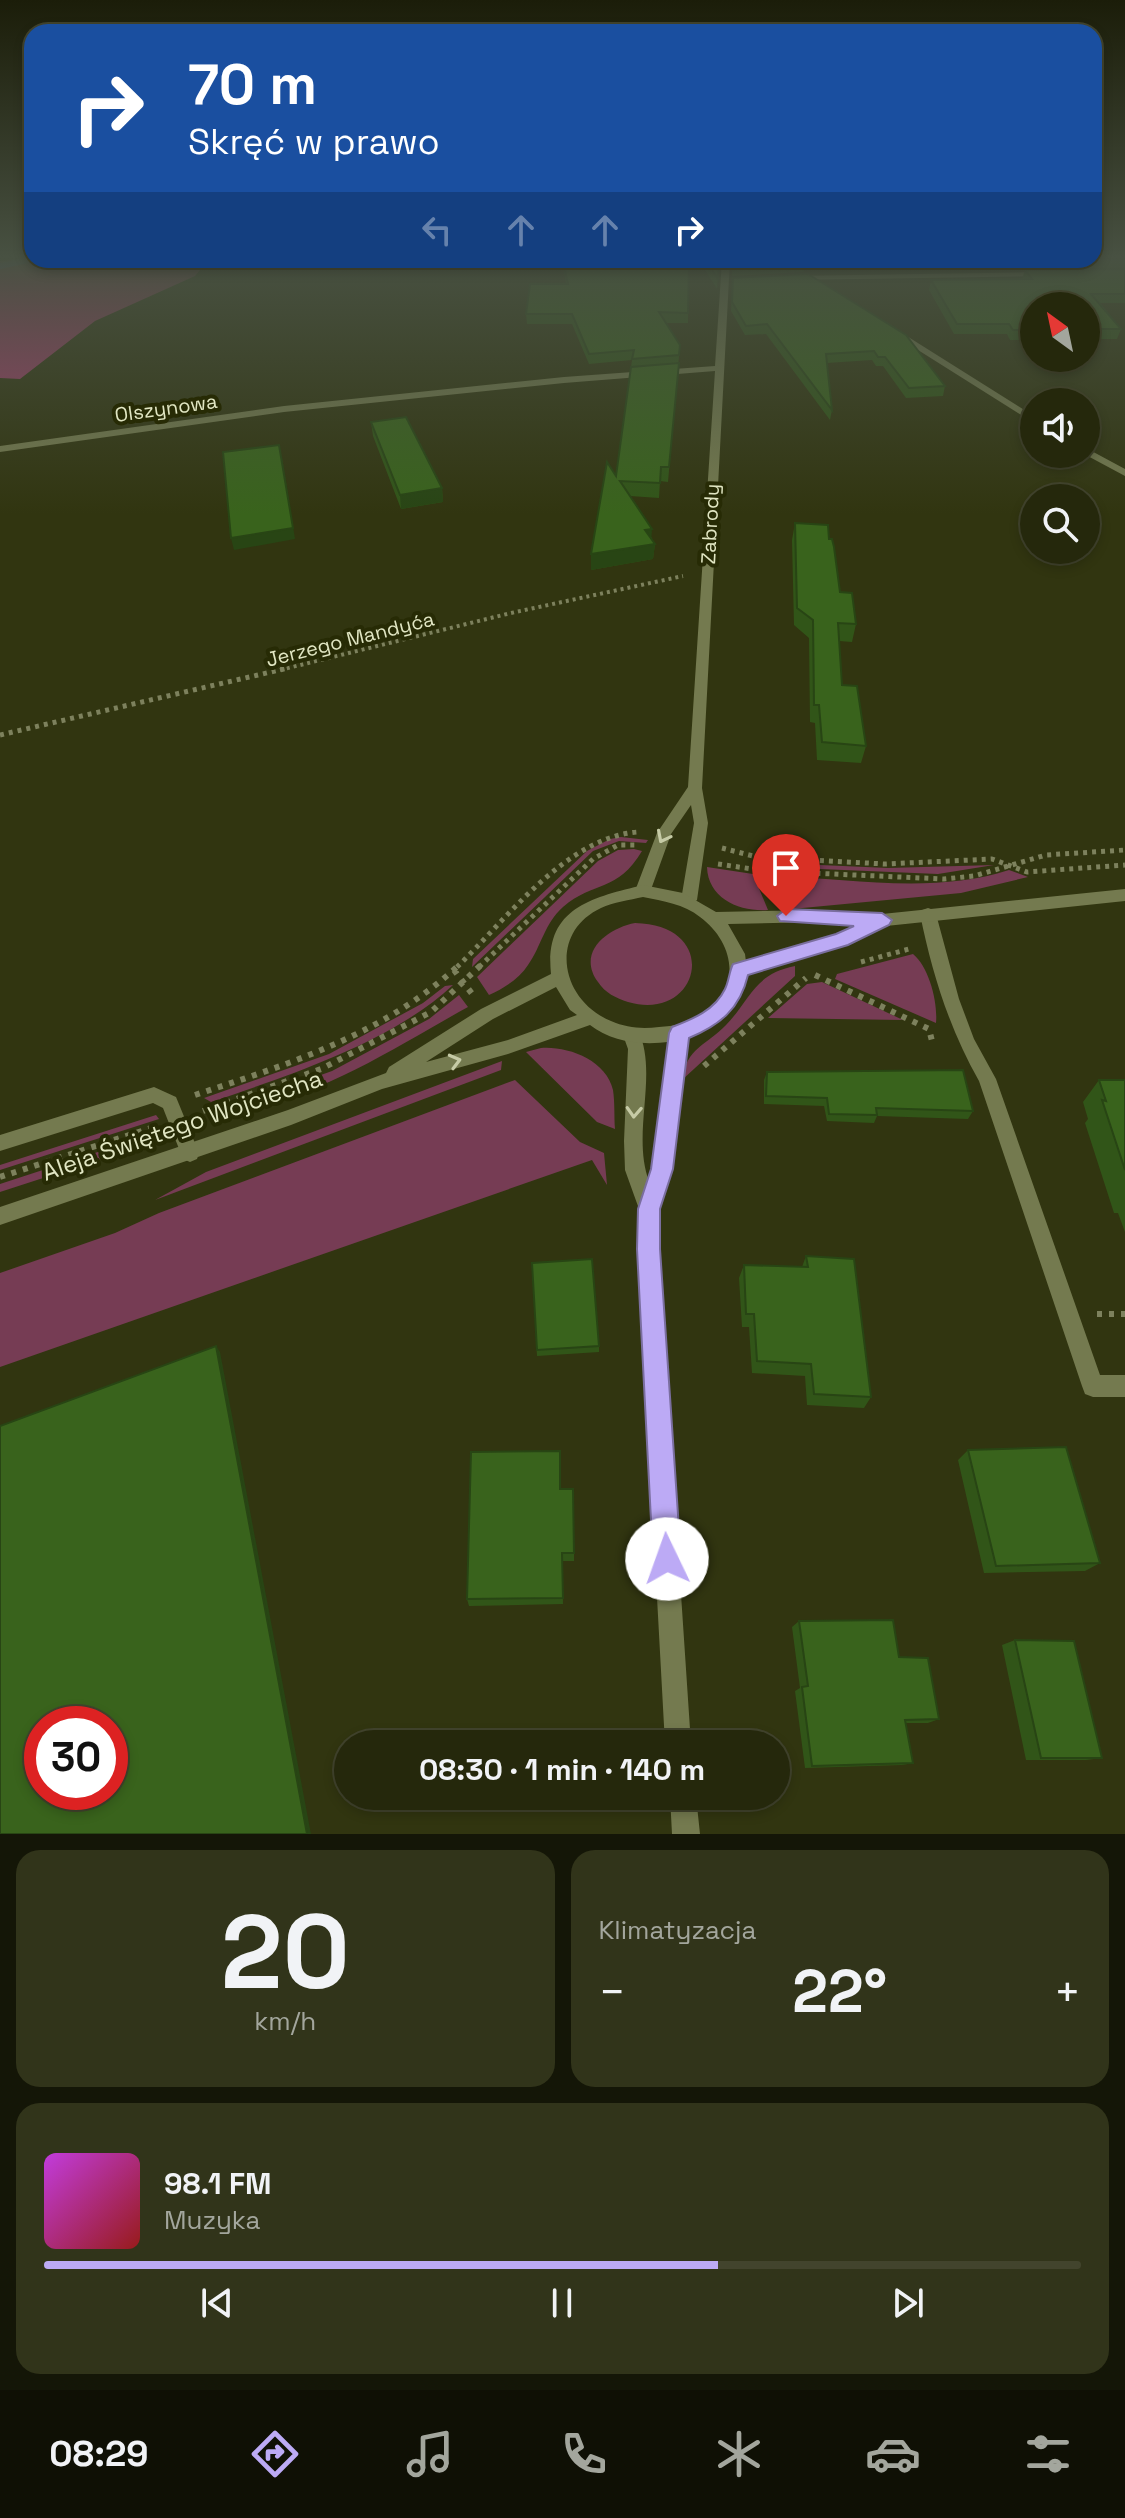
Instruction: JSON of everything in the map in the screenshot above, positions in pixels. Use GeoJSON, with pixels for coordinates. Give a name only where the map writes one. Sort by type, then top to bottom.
{"type":"FeatureCollection","features":[{"type":"Feature","properties":{"kind":"street","name":"Zabrody"},"geometry":{"type":"LineString","coordinates":[[689,900],[701,823],[695,788],[720,343]]}},
{"type":"Feature","properties":{"kind":"street"},"geometry":{"type":"LineString","coordinates":[[911,343],[1020,411]]}},
{"type":"Feature","properties":{"kind":"street","name":"Olszynowa"},"geometry":{"type":"LineString","coordinates":[[0,449],[284,409],[564,380],[719,368]]}},
{"type":"Feature","properties":{"kind":"street"},"geometry":{"type":"LineString","coordinates":[[1100,459],[1125,473]]}},
{"type":"Feature","properties":{"kind":"street"},"geometry":{"type":"LineString","coordinates":[[643,891],[664,833],[695,788]]}},
{"type":"Feature","properties":{"kind":"street"},"geometry":{"type":"LineString","coordinates":[[643,891],[689,900],[716,918],[729,933],[737,950],[740,970],[735,990],[723,1009],[703,1023],[679,1033],[632,1035],[590,1018],[565,993],[558,978],[556,956],[561,935],[575,917],[594,903],[617,894],[643,891]]}},
{"type":"Feature","properties":{"kind":"street"},"geometry":{"type":"LineString","coordinates":[[716,918],[820,916],[882,920],[1125,895]]}},
{"type":"Feature","properties":{"kind":"street"},"geometry":{"type":"LineString","coordinates":[[928,914],[956,1022],[965,1044],[987,1079],[1093,1386],[1125,1386]]}},
{"type":"Feature","properties":{"kind":"street"},"geometry":{"type":"LineString","coordinates":[[740,970],[842,940],[882,920]]}},
{"type":"Feature","properties":{"kind":"street","name":"Aleja Świętego Wojciecha"},"geometry":{"type":"LineString","coordinates":[[380,1082],[487,1014],[558,978]]}},
{"type":"Feature","properties":{"kind":"street","name":"Aleja Świętego Wojciecha"},"geometry":{"type":"LineString","coordinates":[[0,1216],[190,1153],[380,1082],[508,1047],[590,1018]]}},
{"type":"Feature","properties":{"kind":"street"},"geometry":{"type":"LineString","coordinates":[[677,1730],[648,1249],[649,1209],[662,1169],[679,1033]]}},
{"type":"Feature","properties":{"kind":"street"},"geometry":{"type":"LineString","coordinates":[[632,1035],[637,1049],[633,1141],[635,1170],[649,1209]]}},
{"type":"Feature","properties":{"kind":"street"},"geometry":{"type":"LineString","coordinates":[[0,1143],[154,1095],[170,1103],[190,1153]]}},
{"type":"Feature","properties":{"kind":"street"},"geometry":{"type":"LineString","coordinates":[[684,1810],[686,1834]]}},
{"type":"Feature","properties":{"kind":"path","name":"Jerzego Mandyća"},"geometry":{"type":"LineString","coordinates":[[0,735],[205,689],[607,590],[707,571]]}},
{"type":"Feature","properties":{"kind":"path"},"geometry":{"type":"LineString","coordinates":[[170,1103],[316,1053],[389,1016],[426,994],[454,970],[515,908],[585,845],[623,832],[664,833]]}},
{"type":"Feature","properties":{"kind":"path"},"geometry":{"type":"LineString","coordinates":[[709,845],[757,857],[885,864],[992,859],[1027,872],[1125,865]]}},
{"type":"Feature","properties":{"kind":"path"},"geometry":{"type":"LineString","coordinates":[[757,857],[777,896]]}},
{"type":"Feature","properties":{"kind":"path"},"geometry":{"type":"LineString","coordinates":[[852,965],[934,944]]}},
{"type":"Feature","properties":{"kind":"path"},"geometry":{"type":"LineString","coordinates":[[807,964],[812,973],[929,1029],[933,1045]]}},
{"type":"Feature","properties":{"kind":"path"},"geometry":{"type":"LineString","coordinates":[[695,1076],[756,1018],[812,973],[825,971]]}},
{"type":"Feature","properties":{"kind":"shaded area"},"geometry":{"type":"Polygon","coordinates":[[[0,343],[67,343],[20,379],[0,378],[0,343]]]}},
{"type":"Feature","properties":{"kind":"shaded area"},"geometry":{"type":"Polygon","coordinates":[[[621,837],[648,840],[646,843],[619,841],[593,851],[472,967],[473,959],[587,851],[621,837]]]}},
{"type":"Feature","properties":{"kind":"shaded area"},"geometry":{"type":"Polygon","coordinates":[[[618,850],[642,851],[633,864],[614,880],[563,907],[551,920],[524,970],[511,983],[489,995],[477,977],[598,861],[618,850]]]}},
{"type":"Feature","properties":{"kind":"shaded area"},"geometry":{"type":"Polygon","coordinates":[[[775,863],[888,868],[994,865],[938,874],[773,867],[775,863]]]}},
{"type":"Feature","properties":{"kind":"shaded area"},"geometry":{"type":"Polygon","coordinates":[[[707,867],[753,874],[768,910],[747,909],[727,901],[713,888],[707,867]]]}},
{"type":"Feature","properties":{"kind":"shaded area"},"geometry":{"type":"Polygon","coordinates":[[[1009,870],[1028,877],[961,893],[792,909],[776,876],[923,883],[981,877],[1009,870]]]}},
{"type":"Feature","properties":{"kind":"shaded area"},"geometry":{"type":"Polygon","coordinates":[[[635,923],[663,928],[681,939],[690,954],[692,971],[685,987],[672,999],[653,1005],[628,1002],[604,989],[592,971],[593,951],[598,943],[615,930],[635,923]]]}},
{"type":"Feature","properties":{"kind":"shaded area"},"geometry":{"type":"Polygon","coordinates":[[[913,954],[924,967],[931,986],[936,1005],[936,1023],[835,979],[837,974],[913,954]]]}},
{"type":"Feature","properties":{"kind":"shaded area"},"geometry":{"type":"Polygon","coordinates":[[[795,966],[795,976],[682,1080],[684,1069],[693,1054],[726,1025],[754,989],[770,975],[795,966]]]}},
{"type":"Feature","properties":{"kind":"shaded area"},"geometry":{"type":"Polygon","coordinates":[[[822,982],[903,1020],[768,1018],[807,984],[822,982]]]}},
{"type":"Feature","properties":{"kind":"shaded area"},"geometry":{"type":"Polygon","coordinates":[[[453,985],[401,1023],[339,1055],[211,1102],[204,1098],[329,1054],[423,1003],[445,986],[453,985]]]}},
{"type":"Feature","properties":{"kind":"shaded area"},"geometry":{"type":"Polygon","coordinates":[[[459,995],[468,1007],[353,1070],[291,1097],[232,1107],[332,1071],[429,1019],[459,995]]]}},
{"type":"Feature","properties":{"kind":"shaded area"},"geometry":{"type":"Polygon","coordinates":[[[541,1048],[574,1052],[603,1070],[613,1090],[615,1129],[597,1122],[526,1052],[541,1048]]]}},
{"type":"Feature","properties":{"kind":"shaded area"},"geometry":{"type":"Polygon","coordinates":[[[502,1061],[501,1070],[155,1200],[206,1172],[502,1061]]]}},
{"type":"Feature","properties":{"kind":"shaded area"},"geometry":{"type":"Polygon","coordinates":[[[515,1080],[580,1142],[604,1153],[607,1185],[592,1160],[0,1367],[0,1273],[115,1233],[159,1213],[515,1080]]]}},
{"type":"Feature","properties":{"kind":"shaded area"},"geometry":{"type":"Polygon","coordinates":[[[156,1115],[159,1119],[0,1170],[0,1165],[156,1115]]]}},
{"type":"Feature","properties":{"kind":"shaded area"},"geometry":{"type":"Polygon","coordinates":[[[159,1132],[148,1144],[0,1192],[0,1184],[159,1132]]]}},
{"type":"Feature","properties":{"kind":"building"},"geometry":{"type":"Polygon","coordinates":[[[584,343],[680,345],[679,355],[632,359],[634,350],[589,354],[584,343]]]}},
{"type":"Feature","properties":{"kind":"building"},"geometry":{"type":"Polygon","coordinates":[[[781,343],[912,343],[945,386],[909,388],[885,357],[878,357],[874,351],[826,354],[832,410],[781,343]]]}},
{"type":"Feature","properties":{"kind":"building"},"geometry":{"type":"Polygon","coordinates":[[[679,363],[669,467],[661,467],[660,483],[620,481],[652,529],[645,530],[655,544],[591,554],[607,462],[616,476],[631,367],[679,363]]]}},
{"type":"Feature","properties":{"kind":"building"},"geometry":{"type":"Polygon","coordinates":[[[406,417],[442,488],[400,495],[371,422],[406,417]]]}},
{"type":"Feature","properties":{"kind":"building"},"geometry":{"type":"Polygon","coordinates":[[[279,445],[293,528],[231,538],[223,452],[279,445]]]}},
{"type":"Feature","properties":{"kind":"building"},"geometry":{"type":"Polygon","coordinates":[[[795,523],[828,525],[840,592],[852,593],[856,624],[838,623],[842,685],[857,686],[866,746],[822,742],[819,705],[814,705],[813,620],[797,608],[795,523]]]}},
{"type":"Feature","properties":{"kind":"building"},"geometry":{"type":"Polygon","coordinates":[[[963,1070],[973,1111],[876,1108],[877,1115],[829,1114],[827,1098],[766,1096],[767,1072],[963,1070]]]}},
{"type":"Feature","properties":{"kind":"building"},"geometry":{"type":"Polygon","coordinates":[[[1099,1080],[1125,1080],[1125,1170],[1102,1100],[1106,1101],[1099,1080]]]}},
{"type":"Feature","properties":{"kind":"building"},"geometry":{"type":"Polygon","coordinates":[[[806,1256],[854,1259],[871,1397],[814,1394],[811,1364],[757,1361],[754,1314],[746,1314],[744,1265],[808,1267],[806,1256]]]}},
{"type":"Feature","properties":{"kind":"building"},"geometry":{"type":"Polygon","coordinates":[[[592,1259],[599,1346],[537,1350],[532,1263],[592,1259]]]}},
{"type":"Feature","properties":{"kind":"building"},"geometry":{"type":"Polygon","coordinates":[[[216,1346],[307,1834],[0,1834],[0,1426],[216,1346]]]}},
{"type":"Feature","properties":{"kind":"building"},"geometry":{"type":"Polygon","coordinates":[[[1066,1447],[1100,1563],[996,1566],[968,1450],[1066,1447]]]}},
{"type":"Feature","properties":{"kind":"building"},"geometry":{"type":"Polygon","coordinates":[[[560,1451],[560,1489],[573,1489],[574,1553],[562,1553],[563,1598],[467,1599],[471,1452],[560,1451]]]}},
{"type":"Feature","properties":{"kind":"building"},"geometry":{"type":"Polygon","coordinates":[[[893,1620],[899,1657],[928,1658],[939,1719],[905,1720],[913,1763],[812,1766],[802,1687],[808,1686],[799,1621],[893,1620]]]}},
{"type":"Feature","properties":{"kind":"building"},"geometry":{"type":"Polygon","coordinates":[[[1015,1640],[1074,1641],[1102,1758],[1041,1758],[1015,1640]]]}},
{"type":"Feature","properties":{"kind":"route"},"geometry":{"type":"LineString","coordinates":[[667,1559],[648,1249],[649,1209],[662,1169],[679,1033],[703,1023],[723,1009],[735,990],[740,970],[842,940],[882,920],[786,916]]}}]}
